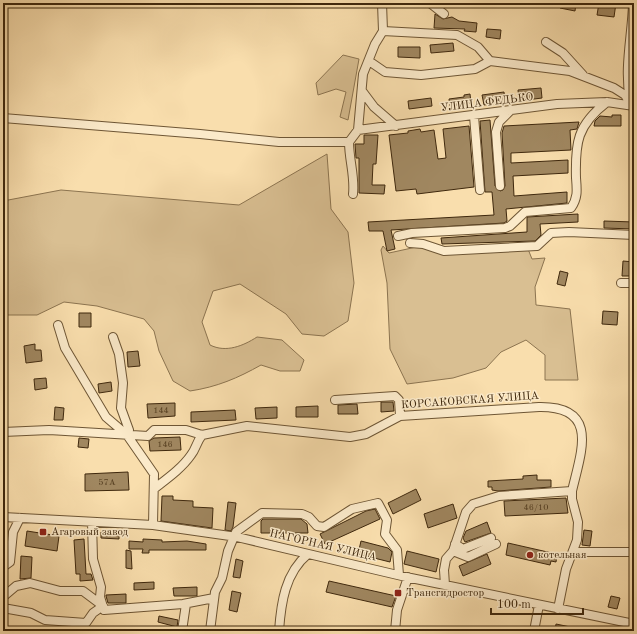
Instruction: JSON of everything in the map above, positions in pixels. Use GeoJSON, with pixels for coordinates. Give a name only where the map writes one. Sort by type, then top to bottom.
{"type":"FeatureCollection","features":[{"type":"Feature","properties":{"kind":"street"},"geometry":{"type":"LineString","coordinates":[[353,194],[354,181],[349,155],[349,142],[358,130],[363,74],[375,44],[383,31],[382,3]]}},
{"type":"Feature","properties":{"kind":"street"},"geometry":{"type":"LineString","coordinates":[[430,3],[444,14]]}},
{"type":"Feature","properties":{"kind":"street"},"geometry":{"type":"LineString","coordinates":[[632,3],[631,57],[626,80],[632,105]]}},
{"type":"Feature","properties":{"kind":"street"},"geometry":{"type":"LineString","coordinates":[[383,31],[457,35],[478,48],[490,61]]}},
{"type":"Feature","properties":{"kind":"street"},"geometry":{"type":"LineString","coordinates":[[546,42],[563,53],[576,65],[582,75]]}},
{"type":"Feature","properties":{"kind":"street"},"geometry":{"type":"LineString","coordinates":[[369,61],[385,72],[421,75],[475,69],[490,61],[570,71],[626,95],[632,105]]}},
{"type":"Feature","properties":{"kind":"street"},"geometry":{"type":"LineString","coordinates":[[362,91],[374,107],[396,126]]}},
{"type":"Feature","properties":{"kind":"street"},"geometry":{"type":"LineString","coordinates":[[398,236],[412,233],[505,228],[510,226],[525,212],[571,208],[577,195],[578,138],[593,113],[607,102]]}},
{"type":"Feature","properties":{"kind":"street","name":"УЛИЦА ФЕДЬКО"},"geometry":{"type":"LineString","coordinates":[[358,130],[510,112],[557,104],[607,102],[632,105]]}},
{"type":"Feature","properties":{"kind":"street"},"geometry":{"type":"LineString","coordinates":[[500,186],[497,127],[499,122],[510,112]]}},
{"type":"Feature","properties":{"kind":"street"},"geometry":{"type":"LineString","coordinates":[[474,116],[480,190]]}},
{"type":"Feature","properties":{"kind":"street"},"geometry":{"type":"LineString","coordinates":[[3,118],[279,142],[349,142]]}},
{"type":"Feature","properties":{"kind":"street"},"geometry":{"type":"LineString","coordinates":[[410,243],[423,244],[444,251],[537,246],[551,233],[569,232],[634,235]]}},
{"type":"Feature","properties":{"kind":"street"},"geometry":{"type":"LineString","coordinates":[[621,283],[634,283]]}},
{"type":"Feature","properties":{"kind":"street"},"geometry":{"type":"LineString","coordinates":[[58,325],[65,348],[106,416],[127,435],[154,474],[155,488],[153,525]]}},
{"type":"Feature","properties":{"kind":"street"},"geometry":{"type":"LineString","coordinates":[[113,337],[119,354],[122,383],[121,408],[129,430],[127,435]]}},
{"type":"Feature","properties":{"kind":"street"},"geometry":{"type":"LineString","coordinates":[[335,400],[395,396],[399,400],[400,416]]}},
{"type":"Feature","properties":{"kind":"street","name":"КОРСАКОВСКАЯ УЛИЦА"},"geometry":{"type":"LineString","coordinates":[[202,435],[247,426],[350,438],[366,434],[400,416],[552,406],[575,417],[581,424],[583,440],[572,491]]}},
{"type":"Feature","properties":{"kind":"street"},"geometry":{"type":"LineString","coordinates":[[3,432],[49,430],[148,436],[154,430],[186,430],[202,435],[196,443],[193,454],[185,463],[155,488]]}},
{"type":"Feature","properties":{"kind":"street"},"geometry":{"type":"LineString","coordinates":[[444,585],[446,559],[454,547],[466,512],[473,504],[499,496],[572,491],[572,499],[578,522],[578,540],[566,569],[560,589],[558,609]]}},
{"type":"Feature","properties":{"kind":"street"},"geometry":{"type":"LineString","coordinates":[[210,631],[215,592],[222,578],[228,551],[236,532],[262,513],[302,514],[309,517],[317,526],[324,527],[352,509],[378,503],[387,520],[385,534],[397,550],[399,575]]}},
{"type":"Feature","properties":{"kind":"street","name":"НАГОРНАЯ УЛИЦА"},"geometry":{"type":"LineString","coordinates":[[3,517],[153,525],[234,537],[444,585],[634,624]]}},
{"type":"Feature","properties":{"kind":"street"},"geometry":{"type":"LineString","coordinates":[[3,567],[10,562],[13,532],[20,518]]}},
{"type":"Feature","properties":{"kind":"street"},"geometry":{"type":"LineString","coordinates":[[92,522],[93,559],[101,588],[100,597],[103,606]]}},
{"type":"Feature","properties":{"kind":"street"},"geometry":{"type":"LineString","coordinates":[[454,547],[468,557],[494,541]]}},
{"type":"Feature","properties":{"kind":"street"},"geometry":{"type":"LineString","coordinates":[[574,552],[634,552]]}},
{"type":"Feature","properties":{"kind":"street"},"geometry":{"type":"LineString","coordinates":[[279,631],[282,604],[288,582],[297,565],[308,554]]}},
{"type":"Feature","properties":{"kind":"street"},"geometry":{"type":"LineString","coordinates":[[395,631],[399,600],[408,577]]}},
{"type":"Feature","properties":{"kind":"street"},"geometry":{"type":"LineString","coordinates":[[3,596],[16,586],[30,583],[60,591],[83,591],[103,606],[104,610],[186,604],[214,598]]}},
{"type":"Feature","properties":{"kind":"street"},"geometry":{"type":"LineString","coordinates":[[182,631],[186,604]]}},
{"type":"Feature","properties":{"kind":"street"},"geometry":{"type":"LineString","coordinates":[[534,631],[539,605]]}},
{"type":"Feature","properties":{"kind":"street"},"geometry":{"type":"LineString","coordinates":[[3,608],[31,613],[45,620],[86,627],[93,613],[103,606]]}},
{"type":"Feature","properties":{"kind":"shaded area"},"geometry":{"type":"Polygon","coordinates":[[[343,55],[359,59],[348,120],[340,117],[346,92],[336,89],[318,95],[316,83],[343,55]]]}},
{"type":"Feature","properties":{"kind":"shaded area"},"geometry":{"type":"Polygon","coordinates":[[[327,154],[331,209],[348,232],[354,283],[348,321],[324,336],[302,334],[286,314],[240,284],[213,291],[202,322],[210,345],[216,347],[228,348],[240,346],[257,337],[282,340],[304,360],[300,371],[280,371],[261,365],[227,381],[190,391],[173,381],[159,351],[154,331],[144,319],[97,306],[64,302],[37,315],[3,315],[3,201],[61,190],[239,205],[327,154]]]}},
{"type":"Feature","properties":{"kind":"shaded area"},"geometry":{"type":"Polygon","coordinates":[[[383,246],[389,253],[421,246],[442,254],[528,249],[532,259],[545,258],[535,287],[536,305],[570,309],[578,380],[545,380],[545,355],[526,340],[501,352],[486,368],[453,378],[407,384],[390,349],[387,283],[381,250],[383,246]]]}},
{"type":"Feature","properties":{"kind":"building"},"geometry":{"type":"Polygon","coordinates":[[[561,3],[576,3],[575,11],[560,8],[561,3]]]}},
{"type":"Feature","properties":{"kind":"building"},"geometry":{"type":"Polygon","coordinates":[[[599,3],[616,3],[614,17],[597,15],[599,3]]]}},
{"type":"Feature","properties":{"kind":"building"},"geometry":{"type":"Polygon","coordinates":[[[435,14],[443,19],[452,17],[459,21],[477,23],[476,32],[464,31],[465,29],[434,28],[435,14]]]}},
{"type":"Feature","properties":{"kind":"building"},"geometry":{"type":"Polygon","coordinates":[[[487,29],[501,30],[500,39],[486,37],[487,29]]]}},
{"type":"Feature","properties":{"kind":"building"},"geometry":{"type":"Polygon","coordinates":[[[453,43],[454,51],[431,53],[430,45],[453,43]]]}},
{"type":"Feature","properties":{"kind":"building"},"geometry":{"type":"Polygon","coordinates":[[[398,47],[420,47],[420,58],[398,57],[398,47]]]}},
{"type":"Feature","properties":{"kind":"building"},"geometry":{"type":"Polygon","coordinates":[[[541,88],[542,98],[519,101],[518,90],[541,88]]]}},
{"type":"Feature","properties":{"kind":"building"},"geometry":{"type":"Polygon","coordinates":[[[504,92],[505,102],[484,105],[482,95],[504,92]]]}},
{"type":"Feature","properties":{"kind":"building"},"geometry":{"type":"Polygon","coordinates":[[[470,94],[471,103],[450,106],[449,99],[464,97],[464,95],[470,94]]]}},
{"type":"Feature","properties":{"kind":"building"},"geometry":{"type":"Polygon","coordinates":[[[431,98],[432,106],[409,109],[408,101],[431,98]]]}},
{"type":"Feature","properties":{"kind":"building"},"geometry":{"type":"Polygon","coordinates":[[[612,115],[621,115],[621,126],[594,126],[595,121],[600,116],[612,117],[612,115]]]}},
{"type":"Feature","properties":{"kind":"building"},"geometry":{"type":"Polygon","coordinates":[[[490,120],[495,186],[500,191],[503,190],[505,186],[502,133],[504,126],[579,122],[577,129],[570,130],[571,150],[511,153],[511,163],[568,160],[568,173],[513,176],[514,196],[567,192],[567,203],[506,209],[507,221],[504,223],[391,230],[395,249],[387,251],[383,231],[369,231],[368,222],[494,215],[492,192],[485,192],[480,121],[490,120]]]}},
{"type":"Feature","properties":{"kind":"building"},"geometry":{"type":"Polygon","coordinates":[[[469,126],[474,187],[417,194],[416,189],[396,191],[389,135],[408,133],[408,131],[420,129],[421,132],[434,130],[438,159],[446,158],[443,129],[469,126]]]}},
{"type":"Feature","properties":{"kind":"building"},"geometry":{"type":"Polygon","coordinates":[[[364,135],[378,135],[376,164],[373,164],[372,185],[385,185],[384,194],[359,193],[359,158],[356,158],[355,144],[364,144],[364,135]]]}},
{"type":"Feature","properties":{"kind":"building"},"geometry":{"type":"Polygon","coordinates":[[[578,214],[578,222],[540,224],[541,235],[535,241],[442,244],[441,238],[527,232],[527,217],[578,214]]]}},
{"type":"Feature","properties":{"kind":"building"},"geometry":{"type":"Polygon","coordinates":[[[604,221],[634,222],[634,229],[604,228],[604,221]]]}},
{"type":"Feature","properties":{"kind":"building"},"geometry":{"type":"Polygon","coordinates":[[[623,261],[634,262],[634,276],[622,276],[623,261]]]}},
{"type":"Feature","properties":{"kind":"building"},"geometry":{"type":"Polygon","coordinates":[[[560,271],[568,273],[565,286],[557,284],[560,271]]]}},
{"type":"Feature","properties":{"kind":"building"},"geometry":{"type":"Polygon","coordinates":[[[603,311],[618,312],[617,325],[602,324],[603,311]]]}},
{"type":"Feature","properties":{"kind":"building"},"geometry":{"type":"Polygon","coordinates":[[[79,313],[91,313],[91,327],[79,327],[79,313]]]}},
{"type":"Feature","properties":{"kind":"building"},"geometry":{"type":"Polygon","coordinates":[[[35,344],[35,350],[41,350],[42,361],[26,363],[24,346],[35,344]]]}},
{"type":"Feature","properties":{"kind":"building"},"geometry":{"type":"Polygon","coordinates":[[[138,351],[140,366],[128,367],[127,352],[138,351]]]}},
{"type":"Feature","properties":{"kind":"building"},"geometry":{"type":"Polygon","coordinates":[[[46,378],[47,388],[35,390],[34,379],[46,378]]]}},
{"type":"Feature","properties":{"kind":"building"},"geometry":{"type":"Polygon","coordinates":[[[111,382],[112,391],[99,393],[98,384],[111,382]]]}},
{"type":"Feature","properties":{"kind":"building"},"geometry":{"type":"Polygon","coordinates":[[[381,402],[393,402],[394,411],[381,412],[381,402]]]}},
{"type":"Feature","properties":{"kind":"building"},"geometry":{"type":"Polygon","coordinates":[[[175,403],[175,416],[148,418],[147,404],[175,403]]]}},
{"type":"Feature","properties":{"kind":"building"},"geometry":{"type":"Polygon","coordinates":[[[357,404],[358,414],[338,414],[338,405],[357,404]]]}},
{"type":"Feature","properties":{"kind":"building"},"geometry":{"type":"Polygon","coordinates":[[[318,406],[318,417],[296,417],[296,407],[318,406]]]}},
{"type":"Feature","properties":{"kind":"building"},"geometry":{"type":"Polygon","coordinates":[[[55,407],[64,408],[63,420],[54,420],[55,407]]]}},
{"type":"Feature","properties":{"kind":"building"},"geometry":{"type":"Polygon","coordinates":[[[277,407],[277,418],[256,419],[255,408],[277,407]]]}},
{"type":"Feature","properties":{"kind":"building"},"geometry":{"type":"Polygon","coordinates":[[[235,410],[236,420],[191,422],[191,412],[235,410]]]}},
{"type":"Feature","properties":{"kind":"building"},"geometry":{"type":"Polygon","coordinates":[[[180,437],[181,450],[150,451],[149,441],[154,438],[180,437]]]}},
{"type":"Feature","properties":{"kind":"building"},"geometry":{"type":"Polygon","coordinates":[[[79,438],[89,439],[88,448],[78,447],[79,438]]]}},
{"type":"Feature","properties":{"kind":"building"},"geometry":{"type":"Polygon","coordinates":[[[128,472],[129,490],[85,491],[85,474],[128,472]]]}},
{"type":"Feature","properties":{"kind":"building"},"geometry":{"type":"Polygon","coordinates":[[[537,475],[537,480],[551,480],[551,487],[498,491],[492,490],[492,487],[488,487],[488,481],[523,479],[523,476],[537,475]]]}},
{"type":"Feature","properties":{"kind":"building"},"geometry":{"type":"Polygon","coordinates":[[[416,489],[421,500],[393,514],[388,503],[416,489]]]}},
{"type":"Feature","properties":{"kind":"building"},"geometry":{"type":"Polygon","coordinates":[[[162,496],[173,496],[173,500],[193,501],[193,507],[213,508],[212,528],[161,521],[162,496]]]}},
{"type":"Feature","properties":{"kind":"building"},"geometry":{"type":"Polygon","coordinates":[[[566,498],[568,513],[505,516],[504,501],[566,498]]]}},
{"type":"Feature","properties":{"kind":"building"},"geometry":{"type":"Polygon","coordinates":[[[228,502],[236,503],[233,527],[231,531],[225,530],[228,502]]]}},
{"type":"Feature","properties":{"kind":"building"},"geometry":{"type":"Polygon","coordinates":[[[453,504],[457,518],[428,528],[424,514],[453,504]]]}},
{"type":"Feature","properties":{"kind":"building"},"geometry":{"type":"Polygon","coordinates":[[[375,509],[380,519],[325,544],[320,534],[366,511],[375,509]]]}},
{"type":"Feature","properties":{"kind":"building"},"geometry":{"type":"Polygon","coordinates":[[[263,519],[301,519],[307,524],[308,533],[261,533],[261,521],[263,519]]]}},
{"type":"Feature","properties":{"kind":"building"},"geometry":{"type":"Polygon","coordinates":[[[487,522],[491,533],[465,542],[463,538],[466,531],[487,522]]]}},
{"type":"Feature","properties":{"kind":"building"},"geometry":{"type":"Polygon","coordinates":[[[584,530],[592,531],[590,546],[582,545],[584,530]]]}},
{"type":"Feature","properties":{"kind":"building"},"geometry":{"type":"Polygon","coordinates":[[[27,531],[59,536],[57,551],[25,546],[27,531]]]}},
{"type":"Feature","properties":{"kind":"building"},"geometry":{"type":"Polygon","coordinates":[[[101,532],[119,532],[119,539],[101,538],[101,532]]]}},
{"type":"Feature","properties":{"kind":"building"},"geometry":{"type":"Polygon","coordinates":[[[84,539],[86,574],[91,574],[93,580],[80,581],[80,574],[76,574],[74,540],[84,539]]]}},
{"type":"Feature","properties":{"kind":"building"},"geometry":{"type":"Polygon","coordinates":[[[143,539],[162,540],[162,542],[187,541],[206,544],[206,550],[149,550],[149,553],[142,553],[143,549],[129,549],[129,541],[143,542],[143,539]]]}},
{"type":"Feature","properties":{"kind":"building"},"geometry":{"type":"Polygon","coordinates":[[[361,541],[388,548],[392,552],[390,562],[358,554],[361,541]]]}},
{"type":"Feature","properties":{"kind":"building","name":"котельная"},"geometry":{"type":"Polygon","coordinates":[[[508,543],[552,553],[557,555],[556,562],[551,561],[550,565],[506,555],[508,543]]]}},
{"type":"Feature","properties":{"kind":"building"},"geometry":{"type":"Polygon","coordinates":[[[126,550],[131,551],[132,569],[126,568],[126,550]]]}},
{"type":"Feature","properties":{"kind":"building"},"geometry":{"type":"Polygon","coordinates":[[[407,551],[439,559],[436,572],[404,564],[407,551]]]}},
{"type":"Feature","properties":{"kind":"building"},"geometry":{"type":"Polygon","coordinates":[[[487,554],[491,564],[463,576],[459,566],[487,554]]]}},
{"type":"Feature","properties":{"kind":"building"},"geometry":{"type":"Polygon","coordinates":[[[21,556],[32,557],[31,578],[20,579],[21,556]]]}},
{"type":"Feature","properties":{"kind":"building"},"geometry":{"type":"Polygon","coordinates":[[[236,559],[243,561],[240,578],[233,577],[236,559]]]}},
{"type":"Feature","properties":{"kind":"building"},"geometry":{"type":"Polygon","coordinates":[[[329,581],[396,596],[392,607],[326,592],[329,581]]]}},
{"type":"Feature","properties":{"kind":"building"},"geometry":{"type":"Polygon","coordinates":[[[154,582],[154,589],[134,590],[134,583],[154,582]]]}},
{"type":"Feature","properties":{"kind":"building"},"geometry":{"type":"Polygon","coordinates":[[[197,587],[197,596],[174,596],[173,588],[197,587]]]}},
{"type":"Feature","properties":{"kind":"building"},"geometry":{"type":"Polygon","coordinates":[[[232,591],[241,593],[237,612],[229,610],[232,591]]]}},
{"type":"Feature","properties":{"kind":"building"},"geometry":{"type":"Polygon","coordinates":[[[126,594],[126,603],[108,603],[106,595],[126,594]]]}},
{"type":"Feature","properties":{"kind":"building"},"geometry":{"type":"Polygon","coordinates":[[[611,596],[620,598],[617,609],[608,607],[611,596]]]}},
{"type":"Feature","properties":{"kind":"building"},"geometry":{"type":"Polygon","coordinates":[[[159,616],[178,620],[177,627],[158,622],[159,616]]]}},
{"type":"Feature","properties":{"kind":"building"},"geometry":{"type":"Polygon","coordinates":[[[556,624],[580,629],[580,631],[555,631],[556,624]]]}},
{"type":"Feature","properties":{"kind":"place","name":"Агаровый завод"},"geometry":{"type":"Point","coordinates":[43,532]}},
{"type":"Feature","properties":{"kind":"place","name":"котельная"},"geometry":{"type":"Point","coordinates":[530,555]}},
{"type":"Feature","properties":{"kind":"place","name":"Трансгидростор"},"geometry":{"type":"Point","coordinates":[398,593]}}]}
